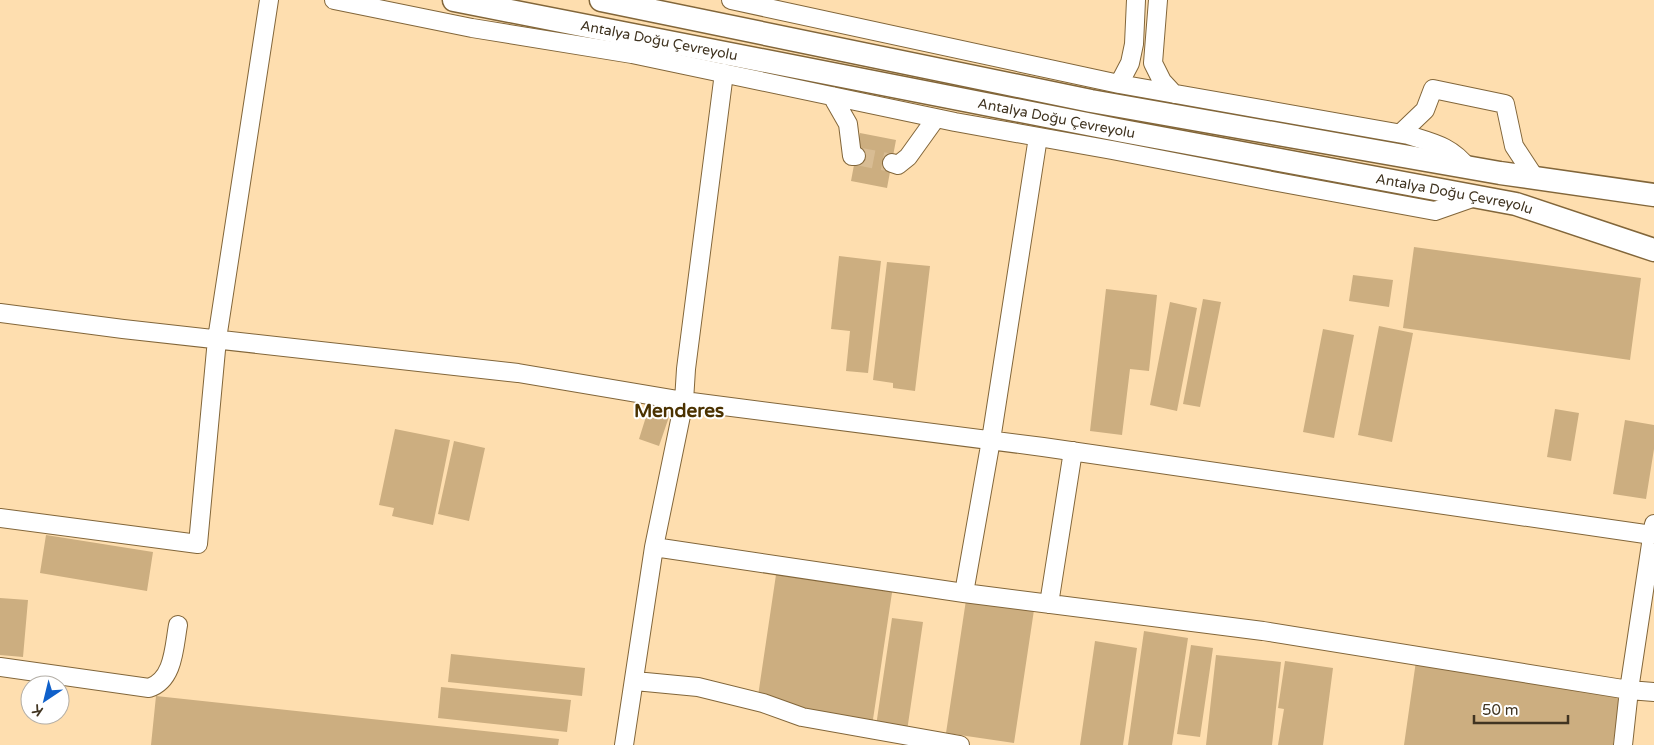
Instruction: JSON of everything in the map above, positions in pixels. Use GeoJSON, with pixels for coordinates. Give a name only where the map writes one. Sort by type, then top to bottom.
{"type":"FeatureCollection","features":[{"type":"Feature","properties":{"kind":"main road","name":"Antalya Doğu Çevreyolu"},"geometry":{"type":"LineString","coordinates":[[454,0],[1132,133],[1516,204],[1654,250]]}},
{"type":"Feature","properties":{"kind":"main road","name":"Antalya Doğu Çevreyolu"},"geometry":{"type":"LineString","coordinates":[[601,0],[1092,101],[1468,168],[1654,195]]}},
{"type":"Feature","properties":{"kind":"street"},"geometry":{"type":"LineString","coordinates":[[0,518],[198,544],[217,339],[269,0]]}},
{"type":"Feature","properties":{"kind":"street"},"geometry":{"type":"LineString","coordinates":[[334,0],[472,28],[632,54],[936,118],[1435,212],[1475,197]]}},
{"type":"Feature","properties":{"kind":"street"},"geometry":{"type":"LineString","coordinates":[[1119,84],[1130,63],[1134,44],[1136,0]]}},
{"type":"Feature","properties":{"kind":"street"},"geometry":{"type":"LineString","coordinates":[[1158,0],[1153,63],[1162,81],[1174,94]]}},
{"type":"Feature","properties":{"kind":"street"},"geometry":{"type":"LineString","coordinates":[[739,1],[1119,84],[1401,133],[1444,146],[1459,156],[1468,168]]}},
{"type":"Feature","properties":{"kind":"street"},"geometry":{"type":"LineString","coordinates":[[624,745],[654,547],[684,401],[686,369],[724,73]]}},
{"type":"Feature","properties":{"kind":"street"},"geometry":{"type":"LineString","coordinates":[[1401,133],[1425,110],[1433,89],[1505,104],[1514,146],[1535,178]]}},
{"type":"Feature","properties":{"kind":"street"},"geometry":{"type":"LineString","coordinates":[[832,96],[848,124],[852,156],[856,156]]}},
{"type":"Feature","properties":{"kind":"street"},"geometry":{"type":"LineString","coordinates":[[892,163],[898,164],[908,157],[936,118]]}},
{"type":"Feature","properties":{"kind":"street"},"geometry":{"type":"LineString","coordinates":[[964,593],[991,440],[1038,136]]}},
{"type":"Feature","properties":{"kind":"street"},"geometry":{"type":"LineString","coordinates":[[0,313],[518,373],[684,401],[991,440],[1653,529],[1629,690],[1623,745]]}},
{"type":"Feature","properties":{"kind":"street"},"geometry":{"type":"LineString","coordinates":[[1049,604],[1074,451]]}},
{"type":"Feature","properties":{"kind":"street"},"geometry":{"type":"LineString","coordinates":[[654,547],[964,593],[1263,631],[1629,690],[1654,692]]}},
{"type":"Feature","properties":{"kind":"street"},"geometry":{"type":"LineString","coordinates":[[0,667],[149,688],[159,683],[170,666],[178,625]]}},
{"type":"Feature","properties":{"kind":"street"},"geometry":{"type":"LineString","coordinates":[[635,681],[698,687],[802,717],[960,745]]}},
{"type":"Feature","properties":{"kind":"building"},"geometry":{"type":"Polygon","coordinates":[[[860,133],[896,140],[887,188],[851,181],[860,133]]]}},
{"type":"Feature","properties":{"kind":"building"},"geometry":{"type":"Polygon","coordinates":[[[1414,247],[1641,278],[1630,360],[1403,328],[1414,247]]]}},
{"type":"Feature","properties":{"kind":"building"},"geometry":{"type":"Polygon","coordinates":[[[839,256],[881,261],[868,373],[846,371],[850,331],[831,329],[839,256]]]}},
{"type":"Feature","properties":{"kind":"building"},"geometry":{"type":"Polygon","coordinates":[[[887,262],[930,266],[915,391],[893,388],[893,383],[873,380],[887,262]]]}},
{"type":"Feature","properties":{"kind":"building"},"geometry":{"type":"Polygon","coordinates":[[[1353,275],[1393,280],[1389,307],[1349,301],[1353,275]]]}},
{"type":"Feature","properties":{"kind":"building"},"geometry":{"type":"Polygon","coordinates":[[[1106,289],[1157,295],[1149,371],[1130,369],[1122,435],[1090,431],[1106,289]]]}},
{"type":"Feature","properties":{"kind":"building"},"geometry":{"type":"Polygon","coordinates":[[[1203,299],[1221,302],[1200,407],[1183,404],[1203,299]]]}},
{"type":"Feature","properties":{"kind":"building"},"geometry":{"type":"Polygon","coordinates":[[[1170,302],[1197,308],[1177,411],[1150,405],[1170,302]]]}},
{"type":"Feature","properties":{"kind":"building"},"geometry":{"type":"Polygon","coordinates":[[[1379,326],[1413,333],[1392,442],[1358,435],[1379,326]]]}},
{"type":"Feature","properties":{"kind":"building"},"geometry":{"type":"Polygon","coordinates":[[[1323,329],[1354,335],[1334,438],[1303,432],[1323,329]]]}},
{"type":"Feature","properties":{"kind":"building"},"geometry":{"type":"Polygon","coordinates":[[[650,404],[671,411],[659,446],[639,439],[650,404]]]}},
{"type":"Feature","properties":{"kind":"building"},"geometry":{"type":"Polygon","coordinates":[[[1555,409],[1579,413],[1571,461],[1547,457],[1555,409]]]}},
{"type":"Feature","properties":{"kind":"building"},"geometry":{"type":"Polygon","coordinates":[[[1625,420],[1654,425],[1654,449],[1646,499],[1613,494],[1625,420]]]}},
{"type":"Feature","properties":{"kind":"building"},"geometry":{"type":"Polygon","coordinates":[[[395,429],[450,440],[433,525],[392,516],[394,508],[379,505],[395,429]]]}},
{"type":"Feature","properties":{"kind":"building"},"geometry":{"type":"Polygon","coordinates":[[[454,441],[485,448],[469,521],[438,514],[454,441]]]}},
{"type":"Feature","properties":{"kind":"building"},"geometry":{"type":"Polygon","coordinates":[[[46,535],[153,552],[147,591],[40,573],[46,535]]]}},
{"type":"Feature","properties":{"kind":"building"},"geometry":{"type":"Polygon","coordinates":[[[777,568],[893,586],[872,726],[793,709],[758,696],[777,568]]]}},
{"type":"Feature","properties":{"kind":"building"},"geometry":{"type":"Polygon","coordinates":[[[0,598],[28,600],[23,657],[0,655],[0,598]]]}},
{"type":"Feature","properties":{"kind":"building"},"geometry":{"type":"Polygon","coordinates":[[[966,600],[1034,610],[1014,743],[946,733],[966,600]]]}},
{"type":"Feature","properties":{"kind":"building"},"geometry":{"type":"Polygon","coordinates":[[[892,618],[923,622],[907,731],[876,726],[892,618]]]}},
{"type":"Feature","properties":{"kind":"building"},"geometry":{"type":"Polygon","coordinates":[[[1144,631],[1188,638],[1172,745],[1128,745],[1144,631]]]}},
{"type":"Feature","properties":{"kind":"building"},"geometry":{"type":"Polygon","coordinates":[[[1095,641],[1137,648],[1123,745],[1080,745],[1095,641]]]}},
{"type":"Feature","properties":{"kind":"building"},"geometry":{"type":"Polygon","coordinates":[[[1191,645],[1213,648],[1200,737],[1177,734],[1191,645]]]}},
{"type":"Feature","properties":{"kind":"building"},"geometry":{"type":"Polygon","coordinates":[[[451,654],[585,668],[582,696],[448,682],[451,654]]]}},
{"type":"Feature","properties":{"kind":"building"},"geometry":{"type":"Polygon","coordinates":[[[1216,655],[1281,662],[1272,745],[1206,745],[1216,655]]]}},
{"type":"Feature","properties":{"kind":"building"},"geometry":{"type":"Polygon","coordinates":[[[1285,661],[1333,668],[1323,745],[1278,745],[1284,709],[1278,708],[1285,661]]]}},
{"type":"Feature","properties":{"kind":"building"},"geometry":{"type":"Polygon","coordinates":[[[1416,661],[1621,691],[1613,745],[1404,745],[1416,661]]]}},
{"type":"Feature","properties":{"kind":"building"},"geometry":{"type":"Polygon","coordinates":[[[441,687],[571,700],[567,732],[438,718],[441,687]]]}},
{"type":"Feature","properties":{"kind":"building"},"geometry":{"type":"Polygon","coordinates":[[[156,696],[559,739],[558,745],[151,745],[156,696]]]}},
{"type":"Feature","properties":{"kind":"tunnel"},"geometry":{"type":"LineString","coordinates":[[856,156],[892,163]]}},
{"type":"Feature","properties":{"kind":"district","name":"Menderes"},"geometry":{"type":"Point","coordinates":[679,411]}}]}
